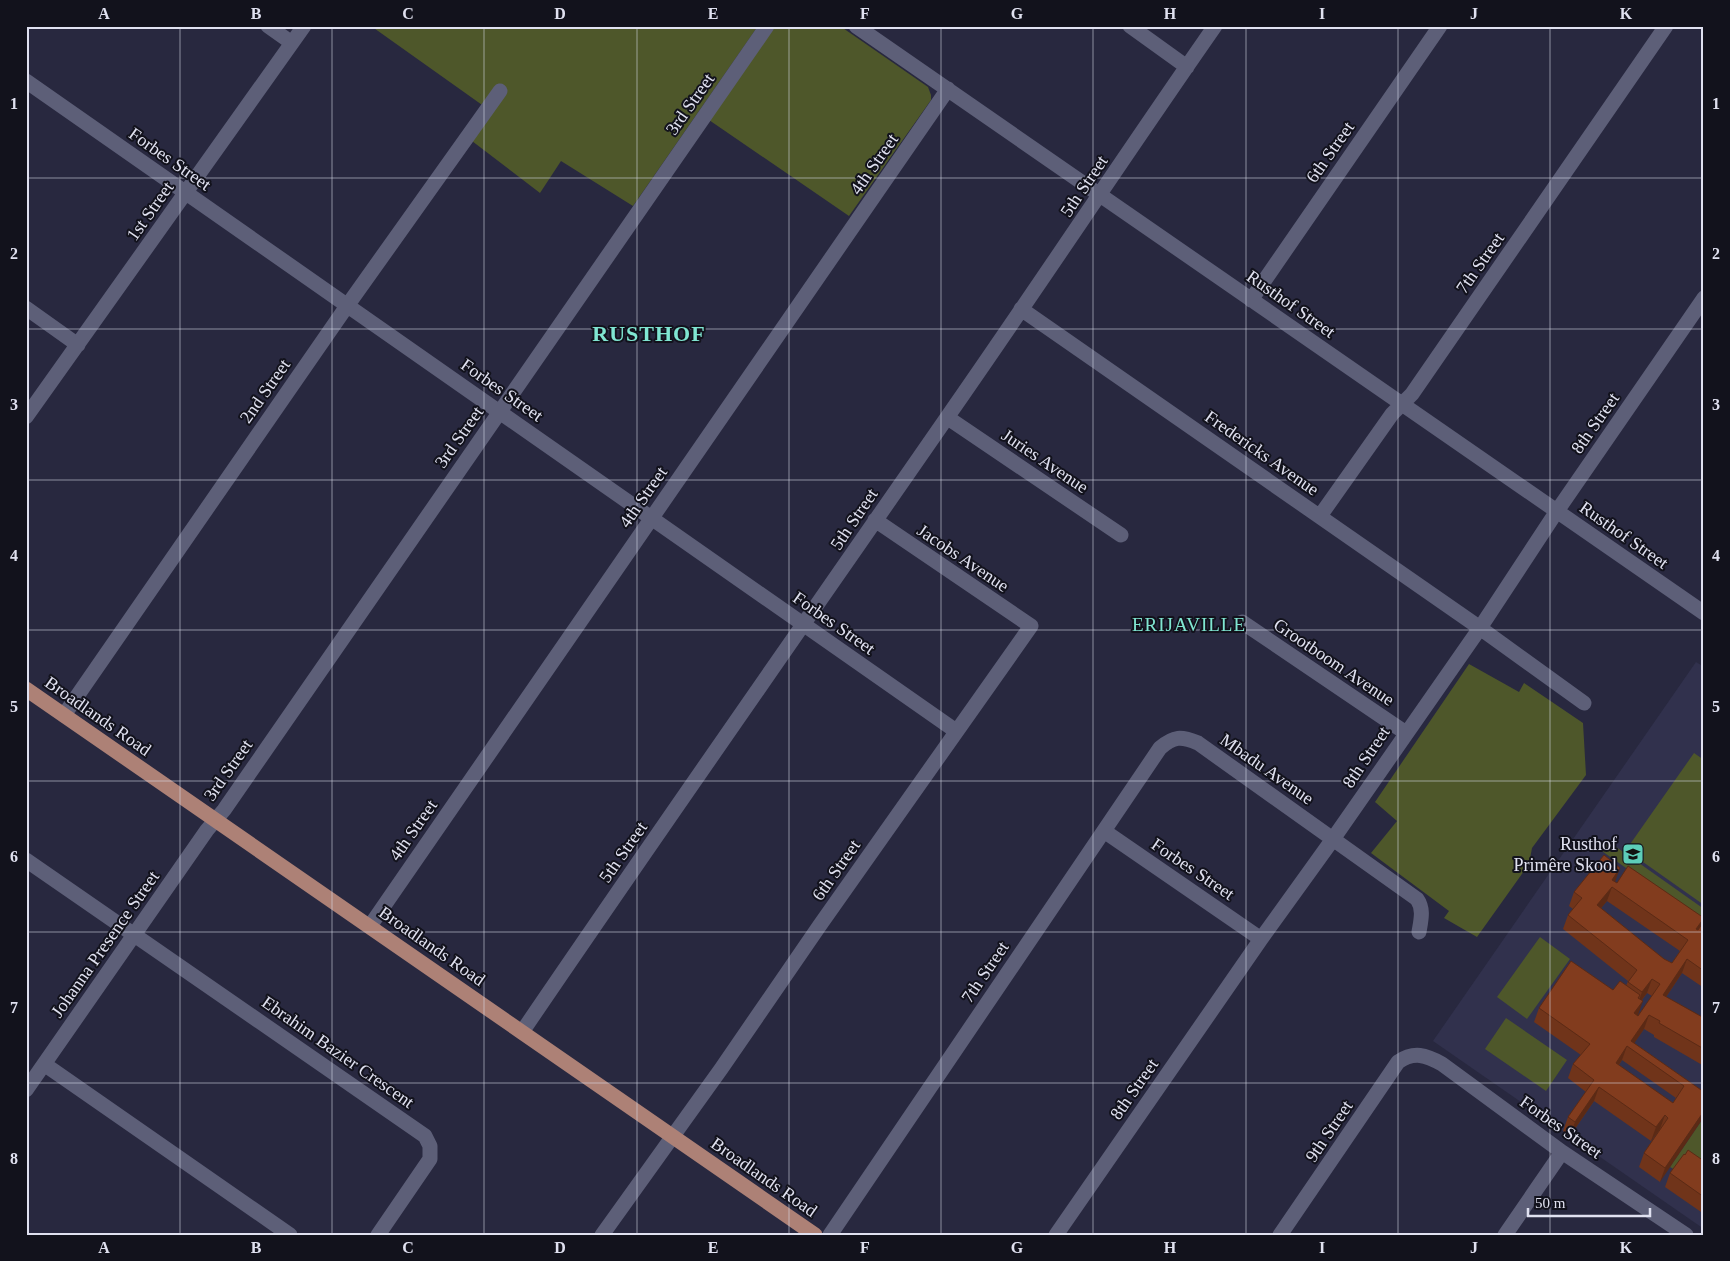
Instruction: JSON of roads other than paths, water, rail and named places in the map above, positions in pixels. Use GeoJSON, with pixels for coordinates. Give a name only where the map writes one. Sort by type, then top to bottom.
{"type":"FeatureCollection","features":[{"type":"Feature","properties":{"kind":"main road","name":"Broadlands Road"},"geometry":{"type":"LineString","coordinates":[[26,689],[815,1235]]}},
{"type":"Feature","properties":{"kind":"street"},"geometry":{"type":"LineString","coordinates":[[268,26],[292,43]]}},
{"type":"Feature","properties":{"kind":"street","name":"1st Street"},"geometry":{"type":"LineString","coordinates":[[26,417],[304,26]]}},
{"type":"Feature","properties":{"kind":"street","name":"3rd Street"},"geometry":{"type":"LineString","coordinates":[[215,820],[224,810],[767,26]]}},
{"type":"Feature","properties":{"kind":"street","name":"Rusthof Street"},"geometry":{"type":"LineString","coordinates":[[856,26],[1704,613]]}},
{"type":"Feature","properties":{"kind":"street"},"geometry":{"type":"LineString","coordinates":[[1130,26],[1187,67]]}},
{"type":"Feature","properties":{"kind":"street","name":"5th Street"},"geometry":{"type":"LineString","coordinates":[[522,1032],[874,520],[948,418],[1215,26]]}},
{"type":"Feature","properties":{"kind":"street","name":"6th Street"},"geometry":{"type":"LineString","coordinates":[[1251,300],[1440,26]]}},
{"type":"Feature","properties":{"kind":"street","name":"7th Street"},"geometry":{"type":"LineString","coordinates":[[1320,516],[1392,414],[1418,386],[1666,26]]}},
{"type":"Feature","properties":{"kind":"street","name":"Forbes Street"},"geometry":{"type":"LineString","coordinates":[[26,81],[956,731]]}},
{"type":"Feature","properties":{"kind":"street","name":"4th Street"},"geometry":{"type":"LineString","coordinates":[[370,926],[948,89]]}},
{"type":"Feature","properties":{"kind":"street","name":"2nd Street"},"geometry":{"type":"LineString","coordinates":[[64,715],[347,306],[500,91]]}},
{"type":"Feature","properties":{"kind":"street","name":"8th Street"},"geometry":{"type":"LineString","coordinates":[[1056,1235],[1480,628],[1557,511],[1704,298]]}},
{"type":"Feature","properties":{"kind":"street"},"geometry":{"type":"LineString","coordinates":[[26,308],[78,345]]}},
{"type":"Feature","properties":{"kind":"street","name":"Fredericks Avenue"},"geometry":{"type":"LineString","coordinates":[[1021,309],[1320,516],[1584,703]]}},
{"type":"Feature","properties":{"kind":"street","name":"Juries Avenue"},"geometry":{"type":"LineString","coordinates":[[948,418],[1121,535]]}},
{"type":"Feature","properties":{"kind":"street","name":"Jacobs Avenue"},"geometry":{"type":"LineString","coordinates":[[874,520],[1031,626]]}},
{"type":"Feature","properties":{"kind":"street","name":"Grootboom Avenue"},"geometry":{"type":"LineString","coordinates":[[1242,622],[1406,733]]}},
{"type":"Feature","properties":{"kind":"street","name":"6th Street"},"geometry":{"type":"LineString","coordinates":[[602,1235],[722,1069],[1031,626]]}},
{"type":"Feature","properties":{"kind":"street","name":"7th Street"},"geometry":{"type":"LineString","coordinates":[[830,1235],[1160,748],[1169,740],[1177,738]]}},
{"type":"Feature","properties":{"kind":"street","name":"Mbadu Avenue"},"geometry":{"type":"LineString","coordinates":[[1177,738],[1186,738],[1198,743],[1416,899],[1422,909],[1419,932]]}},
{"type":"Feature","properties":{"kind":"street","name":"Johanna Presence Street"},"geometry":{"type":"LineString","coordinates":[[26,1090],[215,820]]}},
{"type":"Feature","properties":{"kind":"street","name":"Forbes Street"},"geometry":{"type":"LineString","coordinates":[[1104,831],[1261,939]]}},
{"type":"Feature","properties":{"kind":"street","name":"Ebrahim Bazier Crescent"},"geometry":{"type":"LineString","coordinates":[[26,860],[425,1136],[430,1146],[430,1159],[378,1235]]}},
{"type":"Feature","properties":{"kind":"street","name":"Forbes Street"},"geometry":{"type":"LineString","coordinates":[[1414,1054],[1429,1056],[1442,1064],[1562,1152],[1686,1235]]}},
{"type":"Feature","properties":{"kind":"street","name":"9th Street"},"geometry":{"type":"LineString","coordinates":[[1280,1235],[1398,1062],[1414,1054]]}},
{"type":"Feature","properties":{"kind":"street"},"geometry":{"type":"LineString","coordinates":[[44,1064],[290,1235]]}},
{"type":"Feature","properties":{"kind":"street"},"geometry":{"type":"LineString","coordinates":[[1505,1235],[1562,1152]]}},
{"type":"Feature","properties":{"kind":"place","name":"Rusthof Primêre Skool"},"geometry":{"type":"Point","coordinates":[1633,854]}},
{"type":"Feature","properties":{"kind":"district","name":"RUSTHOF"},"geometry":{"type":"Point","coordinates":[649,333]}},
{"type":"Feature","properties":{"kind":"district","name":"ERIJAVILLE"},"geometry":{"type":"Point","coordinates":[1189,624]}}]}
